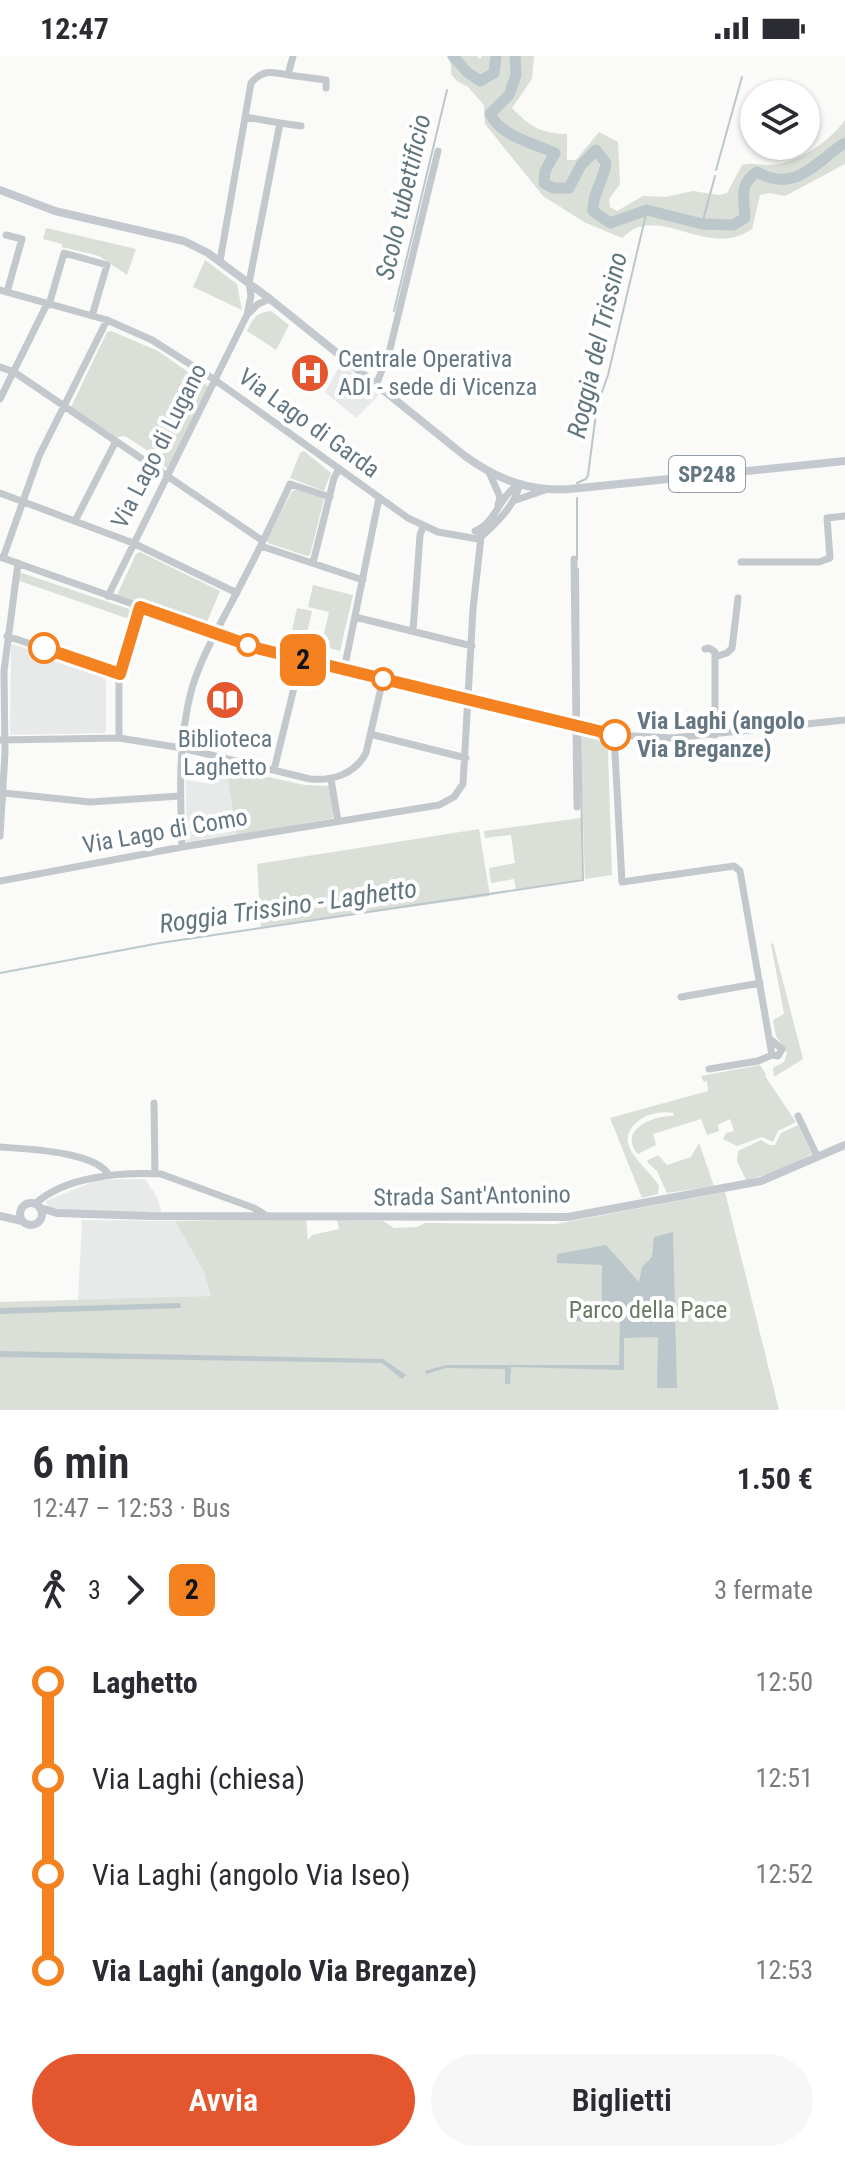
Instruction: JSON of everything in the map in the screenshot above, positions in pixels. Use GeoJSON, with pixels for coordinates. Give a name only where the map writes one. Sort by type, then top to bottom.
{"type":"FeatureCollection","features":[{"type":"Feature","properties":{"kind":"main road","name":"SP248"},"geometry":{"type":"LineString","coordinates":[[0,190],[55,211],[184,241],[220,261],[489,472],[519,484],[548,490],[845,461]]}},
{"type":"Feature","properties":{"kind":"main road","name":"Strada Sant'Antonino"},"geometry":{"type":"LineString","coordinates":[[0,1216],[26,1204],[57,1213],[568,1217],[761,1181],[845,1145]]}},
{"type":"Feature","properties":{"kind":"main road"},"geometry":{"type":"LineString","coordinates":[[38,1206],[42,1215],[39,1221]]}},
{"type":"Feature","properties":{"kind":"main road"},"geometry":{"type":"LineString","coordinates":[[21,1208],[19,1215],[22,1221]]}},
{"type":"Feature","properties":{"kind":"main road","name":"Strada Sant'Antonino"},"geometry":{"type":"LineString","coordinates":[[0,1216],[10,1216],[29,1225],[57,1213]]}},
{"type":"Feature","properties":{"kind":"street"},"geometry":{"type":"LineString","coordinates":[[288,75],[293,56]]}},
{"type":"Feature","properties":{"kind":"street"},"geometry":{"type":"LineString","coordinates":[[220,261],[251,83],[265,72],[326,80],[326,88]]}},
{"type":"Feature","properties":{"kind":"street"},"geometry":{"type":"LineString","coordinates":[[245,117],[301,126]]}},
{"type":"Feature","properties":{"kind":"street","name":"Via Lago di Lugano"},"geometry":{"type":"LineString","coordinates":[[108,596],[247,315],[251,296],[249,283],[280,123]]}},
{"type":"Feature","properties":{"kind":"street"},"geometry":{"type":"LineString","coordinates":[[376,385],[389,353],[438,151]]}},
{"type":"Feature","properties":{"kind":"street"},"geometry":{"type":"LineString","coordinates":[[3,291],[22,239],[6,235]]}},
{"type":"Feature","properties":{"kind":"street"},"geometry":{"type":"LineString","coordinates":[[0,399],[48,304],[64,253],[107,265],[92,316]]}},
{"type":"Feature","properties":{"kind":"street","name":"Via Lago di Garda"},"geometry":{"type":"LineString","coordinates":[[3,291],[107,320],[152,340],[215,380],[423,527],[478,539],[479,534]]}},
{"type":"Feature","properties":{"kind":"street","name":"Via Lago di Lugano"},"geometry":{"type":"LineString","coordinates":[[247,315],[258,304],[270,299]]}},
{"type":"Feature","properties":{"kind":"street"},"geometry":{"type":"LineString","coordinates":[[107,320],[39,456],[2,558],[260,649],[614,735],[672,738],[845,720]]}},
{"type":"Feature","properties":{"kind":"street"},"geometry":{"type":"LineString","coordinates":[[0,367],[14,372],[167,475],[262,544],[363,580]]}},
{"type":"Feature","properties":{"kind":"street"},"geometry":{"type":"LineString","coordinates":[[75,521],[116,441]]}},
{"type":"Feature","properties":{"kind":"street"},"geometry":{"type":"LineString","coordinates":[[313,563],[334,478],[339,469]]}},
{"type":"Feature","properties":{"kind":"street"},"geometry":{"type":"LineString","coordinates":[[489,472],[500,497],[498,507]]}},
{"type":"Feature","properties":{"kind":"street"},"geometry":{"type":"LineString","coordinates":[[182,847],[182,748],[192,689],[213,633],[237,593],[290,484],[330,497]]}},
{"type":"Feature","properties":{"kind":"street"},"geometry":{"type":"LineString","coordinates":[[519,484],[513,501],[479,534],[512,488],[519,484]]}},
{"type":"Feature","properties":{"kind":"street"},"geometry":{"type":"LineString","coordinates":[[513,501],[548,490]]}},
{"type":"Feature","properties":{"kind":"street"},"geometry":{"type":"LineString","coordinates":[[0,493],[133,543],[237,593]]}},
{"type":"Feature","properties":{"kind":"street"},"geometry":{"type":"LineString","coordinates":[[344,670],[379,498]]}},
{"type":"Feature","properties":{"kind":"street"},"geometry":{"type":"LineString","coordinates":[[741,562],[828,560],[827,518],[845,516]]}},
{"type":"Feature","properties":{"kind":"street"},"geometry":{"type":"LineString","coordinates":[[413,631],[423,527]]}},
{"type":"Feature","properties":{"kind":"street","name":"Via Lago di Como"},"geometry":{"type":"LineString","coordinates":[[0,881],[182,847],[439,805],[454,797],[463,784],[466,758],[479,534]]}},
{"type":"Feature","properties":{"kind":"street"},"geometry":{"type":"LineString","coordinates":[[574,559],[577,807]]}},
{"type":"Feature","properties":{"kind":"street"},"geometry":{"type":"LineString","coordinates":[[0,832],[4,793],[2,671],[18,563]]}},
{"type":"Feature","properties":{"kind":"street"},"geometry":{"type":"LineString","coordinates":[[715,657],[732,648],[738,598]]}},
{"type":"Feature","properties":{"kind":"street"},"geometry":{"type":"LineString","coordinates":[[119,738],[120,676],[140,607]]}},
{"type":"Feature","properties":{"kind":"street"},"geometry":{"type":"LineString","coordinates":[[355,617],[472,646]]}},
{"type":"Feature","properties":{"kind":"street"},"geometry":{"type":"LineString","coordinates":[[7,636],[120,676]]}},
{"type":"Feature","properties":{"kind":"street"},"geometry":{"type":"LineString","coordinates":[[705,649],[713,650],[715,657],[715,735]]}},
{"type":"Feature","properties":{"kind":"street"},"geometry":{"type":"LineString","coordinates":[[274,770],[301,659]]}},
{"type":"Feature","properties":{"kind":"street"},"geometry":{"type":"LineString","coordinates":[[3,740],[119,738],[182,748],[310,779],[331,779],[348,773],[362,762],[383,679]]}},
{"type":"Feature","properties":{"kind":"street"},"geometry":{"type":"LineString","coordinates":[[370,734],[466,758]]}},
{"type":"Feature","properties":{"kind":"street"},"geometry":{"type":"LineString","coordinates":[[614,735],[622,882],[734,866],[740,871],[772,1055],[758,1061],[709,1069]]}},
{"type":"Feature","properties":{"kind":"street"},"geometry":{"type":"LineString","coordinates":[[331,779],[338,821]]}},
{"type":"Feature","properties":{"kind":"street"},"geometry":{"type":"LineString","coordinates":[[4,793],[90,802],[180,796]]}},
{"type":"Feature","properties":{"kind":"street"},"geometry":{"type":"LineString","coordinates":[[681,997],[760,983]]}},
{"type":"Feature","properties":{"kind":"street"},"geometry":{"type":"LineString","coordinates":[[154,1103],[155,1174]]}},
{"type":"Feature","properties":{"kind":"street"},"geometry":{"type":"LineString","coordinates":[[798,1116],[817,1156]]}},
{"type":"Feature","properties":{"kind":"street"},"geometry":{"type":"LineString","coordinates":[[0,1147],[76,1157],[99,1164],[109,1175]]}},
{"type":"Feature","properties":{"kind":"street","name":"Strada Sant'Antonino"},"geometry":{"type":"LineString","coordinates":[[38,1206],[47,1195],[84,1180],[109,1175],[155,1174],[264,1214]]}},
{"type":"Feature","properties":{"kind":"shaded area"},"geometry":{"type":"Polygon","coordinates":[[[341,363],[379,395],[356,418],[325,392],[341,363]]]}},
{"type":"Feature","properties":{"kind":"shaded area"},"geometry":{"type":"Polygon","coordinates":[[[13,644],[106,676],[106,731],[10,735],[13,644]]]}},
{"type":"Feature","properties":{"kind":"shaded area"},"geometry":{"type":"Polygon","coordinates":[[[208,765],[226,768],[237,836],[186,845],[186,780],[207,783],[208,765]]]}},
{"type":"Feature","properties":{"kind":"shaded area"},"geometry":{"type":"Polygon","coordinates":[[[145,1179],[157,1197],[162,1214],[49,1210],[46,1201],[97,1180],[145,1179]]]}},
{"type":"Feature","properties":{"kind":"shaded area"},"geometry":{"type":"Polygon","coordinates":[[[82,1220],[175,1221],[204,1272],[212,1296],[78,1301],[82,1220]]]}},
{"type":"Feature","properties":{"kind":"shaded area"},"geometry":{"type":"Polygon","coordinates":[[[673,1232],[677,1388],[657,1388],[658,1337],[624,1338],[624,1370],[511,1367],[510,1384],[505,1384],[505,1369],[446,1368],[426,1374],[425,1371],[446,1365],[619,1365],[620,1320],[566,1321],[566,1317],[602,1317],[602,1265],[557,1263],[557,1254],[606,1245],[639,1282],[642,1267],[652,1257],[654,1237],[673,1232]]]}},
{"type":"Feature","properties":{"kind":"shaded area"},"geometry":{"type":"Polygon","coordinates":[[[180,1303],[181,1308],[0,1314],[0,1308],[180,1303]]]}},
{"type":"Feature","properties":{"kind":"shaded area"},"geometry":{"type":"Polygon","coordinates":[[[0,1351],[383,1359],[406,1375],[402,1379],[382,1363],[0,1357],[0,1351]]]}},
{"type":"Feature","properties":{"kind":"green space"},"geometry":{"type":"Polygon","coordinates":[[[447,56],[477,56],[480,59],[482,56],[534,56],[532,79],[512,108],[536,128],[567,134],[567,160],[576,160],[599,132],[618,142],[620,184],[609,199],[610,207],[617,211],[643,196],[665,197],[693,191],[719,195],[727,193],[742,165],[820,160],[820,145],[845,120],[845,164],[785,196],[760,195],[752,229],[737,236],[708,238],[652,225],[630,231],[622,238],[584,222],[543,196],[485,124],[484,105],[451,74],[447,56]]]}},
{"type":"Feature","properties":{"kind":"green space"},"geometry":{"type":"Polygon","coordinates":[[[46,228],[136,249],[127,275],[99,256],[43,239],[46,228]]]}},
{"type":"Feature","properties":{"kind":"green space"},"geometry":{"type":"Polygon","coordinates":[[[205,260],[237,284],[242,310],[193,287],[205,260]]]}},
{"type":"Feature","properties":{"kind":"green space"},"geometry":{"type":"Polygon","coordinates":[[[271,311],[289,325],[276,350],[247,331],[256,317],[271,311]]]}},
{"type":"Feature","properties":{"kind":"green space"},"geometry":{"type":"Polygon","coordinates":[[[107,332],[158,351],[208,386],[167,469],[156,456],[125,436],[116,437],[71,407],[107,332]]]}},
{"type":"Feature","properties":{"kind":"green space"},"geometry":{"type":"Polygon","coordinates":[[[304,451],[331,473],[324,491],[290,478],[300,453],[304,451]]]}},
{"type":"Feature","properties":{"kind":"green space"},"geometry":{"type":"Polygon","coordinates":[[[298,489],[324,499],[310,555],[307,556],[268,543],[267,540],[292,491],[298,489]]]}},
{"type":"Feature","properties":{"kind":"green space"},"geometry":{"type":"Polygon","coordinates":[[[140,552],[220,591],[206,624],[117,595],[136,554],[140,552]]]}},
{"type":"Feature","properties":{"kind":"green space"},"geometry":{"type":"Polygon","coordinates":[[[19,572],[129,609],[134,612],[132,620],[17,580],[19,572]]]}},
{"type":"Feature","properties":{"kind":"green space"},"geometry":{"type":"Polygon","coordinates":[[[313,585],[353,595],[340,651],[321,646],[329,612],[308,607],[313,585]]]}},
{"type":"Feature","properties":{"kind":"green space"},"geometry":{"type":"Polygon","coordinates":[[[297,608],[312,611],[306,638],[291,635],[297,608]]]}},
{"type":"Feature","properties":{"kind":"green space"},"geometry":{"type":"Polygon","coordinates":[[[580,734],[595,736],[608,750],[612,875],[585,879],[580,734]]]}},
{"type":"Feature","properties":{"kind":"green space"},"geometry":{"type":"Polygon","coordinates":[[[226,768],[305,785],[331,786],[334,818],[237,836],[226,768]]]}},
{"type":"Feature","properties":{"kind":"green space"},"geometry":{"type":"Polygon","coordinates":[[[581,818],[582,879],[516,890],[514,879],[491,883],[489,868],[515,863],[511,835],[485,838],[484,831],[581,818]]]}},
{"type":"Feature","properties":{"kind":"green space"},"geometry":{"type":"Polygon","coordinates":[[[479,829],[490,896],[261,927],[257,864],[479,829]]]}},
{"type":"Feature","properties":{"kind":"green space"},"geometry":{"type":"Polygon","coordinates":[[[773,943],[803,1059],[774,1077],[773,1068],[784,1062],[787,1053],[776,1036],[773,1020],[784,1014],[773,943]]]}},
{"type":"Feature","properties":{"kind":"green space"},"geometry":{"type":"Polygon","coordinates":[[[760,1065],[796,1122],[778,1131],[773,1142],[762,1137],[737,1146],[723,1139],[726,1133],[734,1131],[730,1119],[718,1125],[719,1131],[707,1135],[701,1119],[653,1134],[656,1145],[638,1154],[632,1138],[635,1131],[648,1121],[673,1116],[674,1113],[646,1117],[637,1122],[628,1139],[634,1156],[659,1186],[658,1194],[642,1198],[610,1118],[708,1091],[707,1081],[704,1082],[701,1076],[760,1065]]]}},
{"type":"Feature","properties":{"kind":"green space"},"geometry":{"type":"Polygon","coordinates":[[[798,1125],[812,1154],[773,1173],[746,1180],[737,1161],[738,1151],[761,1140],[775,1145],[781,1133],[798,1125]]]}},
{"type":"Feature","properties":{"kind":"green space"},"geometry":{"type":"Polygon","coordinates":[[[699,1143],[714,1186],[667,1193],[648,1160],[658,1155],[667,1165],[691,1157],[699,1143]]]}},
{"type":"Feature","properties":{"kind":"green space","name":"Parco della Pace"},"geometry":{"type":"Polygon","coordinates":[[[725,1192],[779,1410],[0,1410],[0,1302],[211,1296],[204,1272],[175,1221],[306,1219],[308,1240],[312,1235],[339,1229],[337,1220],[383,1221],[394,1228],[417,1227],[425,1223],[556,1224],[725,1192]]]}},
{"type":"Feature","properties":{"kind":"waterway"},"geometry":{"type":"LineString","coordinates":[[453,56],[480,81],[494,73],[496,56]]}},
{"type":"Feature","properties":{"kind":"waterway"},"geometry":{"type":"LineString","coordinates":[[515,56],[516,75],[509,95],[490,114],[510,134],[555,153],[545,171],[544,183],[553,188],[569,188],[581,165],[596,150],[606,163],[594,198],[593,211],[610,223],[647,210],[702,224],[733,225],[745,218],[745,186],[751,176],[757,172],[771,178],[794,178],[845,143]]}},
{"type":"Feature","properties":{"kind":"waterway"},"geometry":{"type":"LineString","coordinates":[[716,170],[742,77]]}},
{"type":"Feature","properties":{"kind":"waterway","name":"Scolo tubettificio"},"geometry":{"type":"LineString","coordinates":[[394,311],[447,90]]}},
{"type":"Feature","properties":{"kind":"waterway"},"geometry":{"type":"LineString","coordinates":[[702,224],[715,176]]}},
{"type":"Feature","properties":{"kind":"waterway","name":"Roggia del Trissino"},"geometry":{"type":"LineString","coordinates":[[577,483],[588,475],[597,406],[608,375],[647,210]]}},
{"type":"Feature","properties":{"kind":"waterway","name":"Roggia del Trissino"},"geometry":{"type":"LineString","coordinates":[[577,498],[577,559]]}},
{"type":"Feature","properties":{"kind":"waterway","name":"Roggia del Trissino"},"geometry":{"type":"LineString","coordinates":[[578,569],[579,715]]}},
{"type":"Feature","properties":{"kind":"waterway","name":"Roggia Trissino - Laghetto"},"geometry":{"type":"LineString","coordinates":[[0,973],[160,943],[583,880],[580,735]]}},
{"type":"Feature","properties":{"kind":"bus line","name":"2"},"geometry":{"type":"LineString","coordinates":[[44,648],[120,674],[140,607],[260,649],[615,735]]}},
{"type":"Feature","properties":{"kind":"place","name":"Centrale Operativa ADI - sede di Vicenza"},"geometry":{"type":"Point","coordinates":[310,373]}},
{"type":"Feature","properties":{"kind":"place","name":"Biblioteca Laghetto"},"geometry":{"type":"Point","coordinates":[225,700]}},
{"type":"Feature","properties":{"kind":"place","name":"Via Laghi (angolo Via Breganze)"},"geometry":{"type":"Point","coordinates":[615,735]}}]}
